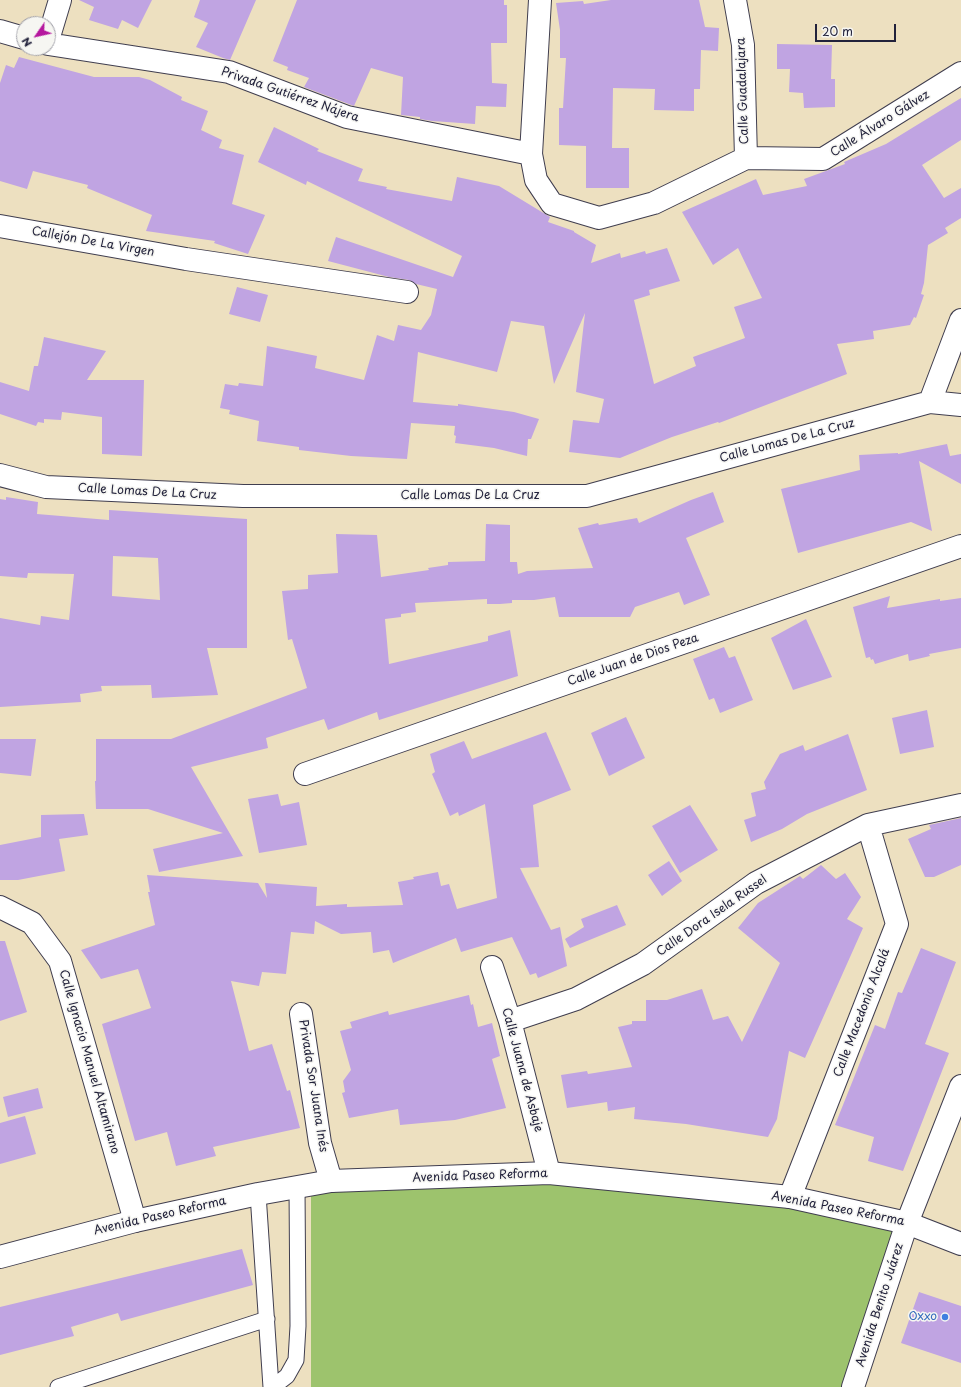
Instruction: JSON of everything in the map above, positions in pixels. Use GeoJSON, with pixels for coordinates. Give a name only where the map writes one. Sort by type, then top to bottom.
{"type":"FeatureCollection","features":[{"type":"Feature","properties":{"kind":"street"},"geometry":{"type":"LineString","coordinates":[[55,16],[60,0]]}},
{"type":"Feature","properties":{"kind":"street"},"geometry":{"type":"LineString","coordinates":[[540,0],[531,154],[536,180],[552,204],[599,218],[654,203],[746,158]]}},
{"type":"Feature","properties":{"kind":"street","name":"Calle Guadalajara"},"geometry":{"type":"LineString","coordinates":[[735,0],[743,45],[746,158]]}},
{"type":"Feature","properties":{"kind":"street"},"geometry":{"type":"LineString","coordinates":[[0,31],[16,36]]}},
{"type":"Feature","properties":{"kind":"street","name":"Privada Gutiérrez Nájera"},"geometry":{"type":"LineString","coordinates":[[56,45],[229,72],[347,117],[531,154]]}},
{"type":"Feature","properties":{"kind":"street","name":"Calle Álvaro Gálvez"},"geometry":{"type":"LineString","coordinates":[[746,158],[823,159],[961,73]]}},
{"type":"Feature","properties":{"kind":"street","name":"Callejón De La Virgen"},"geometry":{"type":"LineString","coordinates":[[0,226],[186,259],[407,292]]}},
{"type":"Feature","properties":{"kind":"street"},"geometry":{"type":"LineString","coordinates":[[961,320],[930,402],[961,405]]}},
{"type":"Feature","properties":{"kind":"street","name":"Calle Lomas De La Cruz"},"geometry":{"type":"LineString","coordinates":[[0,475],[46,487],[243,496],[587,496],[930,402]]}},
{"type":"Feature","properties":{"kind":"street","name":"Calle Juan de Dios Peza"},"geometry":{"type":"LineString","coordinates":[[305,774],[961,546]]}},
{"type":"Feature","properties":{"kind":"street","name":"Calle Dora Isela Russel"},"geometry":{"type":"LineString","coordinates":[[510,1021],[576,999],[643,964],[756,883],[868,825],[961,805]]}},
{"type":"Feature","properties":{"kind":"street","name":"Calle Macedonio Alcalá"},"geometry":{"type":"LineString","coordinates":[[790,1197],[897,924],[868,825]]}},
{"type":"Feature","properties":{"kind":"street","name":"Calle Ignacio Manuel Altamirano"},"geometry":{"type":"LineString","coordinates":[[0,907],[32,923],[60,961],[135,1221]]}},
{"type":"Feature","properties":{"kind":"street","name":"Calle Juana de Asbaje"},"geometry":{"type":"LineString","coordinates":[[492,968],[510,1021],[549,1172]]}},
{"type":"Feature","properties":{"kind":"street","name":"Privada Sor Juana Inés"},"geometry":{"type":"LineString","coordinates":[[301,1014],[320,1143],[331,1182]]}},
{"type":"Feature","properties":{"kind":"street","name":"Avenida Benito Juárez"},"geometry":{"type":"LineString","coordinates":[[853,1387],[907,1223],[961,1086]]}},
{"type":"Feature","properties":{"kind":"street","name":"Avenida Paseo Reforma"},"geometry":{"type":"LineString","coordinates":[[0,1257],[135,1221],[297,1187],[331,1182],[549,1172],[790,1197],[907,1223],[961,1244]]}},
{"type":"Feature","properties":{"kind":"lane"},"geometry":{"type":"LineString","coordinates":[[272,1387],[287,1376],[296,1360],[298,1326],[297,1187]]}},
{"type":"Feature","properties":{"kind":"lane"},"geometry":{"type":"LineString","coordinates":[[258,1194],[272,1387]]}},
{"type":"Feature","properties":{"kind":"lane"},"geometry":{"type":"LineString","coordinates":[[58,1387],[267,1319]]}},
{"type":"Feature","properties":{"kind":"green space"},"geometry":{"type":"Polygon","coordinates":[[[549,1173],[907,1223],[853,1387],[311,1387],[311,1185],[549,1173]]]}},
{"type":"Feature","properties":{"kind":"building"},"geometry":{"type":"Polygon","coordinates":[[[79,0],[152,0],[138,28],[122,20],[118,29],[89,20],[94,7],[79,0]]]}},
{"type":"Feature","properties":{"kind":"building"},"geometry":{"type":"Polygon","coordinates":[[[200,0],[256,0],[230,60],[196,47],[208,23],[194,17],[200,0]]]}},
{"type":"Feature","properties":{"kind":"building"},"geometry":{"type":"Polygon","coordinates":[[[297,0],[504,0],[504,5],[507,5],[507,43],[491,43],[492,83],[507,84],[506,107],[476,106],[475,124],[432,121],[420,119],[420,117],[401,115],[403,77],[371,68],[354,106],[304,87],[309,78],[287,70],[288,67],[273,61],[297,0]]]}},
{"type":"Feature","properties":{"kind":"building"},"geometry":{"type":"Polygon","coordinates":[[[611,0],[699,0],[705,27],[719,28],[718,51],[701,50],[700,89],[694,89],[694,111],[654,110],[655,89],[613,88],[612,148],[629,148],[629,188],[586,188],[586,146],[559,145],[559,108],[563,108],[566,58],[560,58],[560,30],[556,3],[583,1],[584,4],[611,0]]]}},
{"type":"Feature","properties":{"kind":"building"},"geometry":{"type":"Polygon","coordinates":[[[777,44],[832,45],[831,79],[835,79],[835,107],[804,108],[803,93],[789,92],[790,69],[777,69],[777,44]]]}},
{"type":"Feature","properties":{"kind":"building"},"geometry":{"type":"Polygon","coordinates":[[[19,57],[94,77],[139,77],[150,80],[182,97],[181,100],[208,111],[201,130],[222,140],[219,148],[244,155],[232,204],[265,215],[248,254],[214,243],[215,241],[146,231],[152,215],[87,188],[88,185],[33,171],[27,189],[0,181],[0,83],[6,65],[14,68],[19,57]]]}},
{"type":"Feature","properties":{"kind":"building"},"geometry":{"type":"Polygon","coordinates":[[[961,98],[961,140],[922,165],[944,198],[961,188],[961,218],[945,228],[948,233],[928,245],[924,283],[921,294],[924,295],[916,318],[914,317],[910,325],[873,331],[874,339],[837,344],[847,374],[719,423],[718,422],[672,437],[620,458],[569,452],[573,420],[599,423],[604,399],[576,392],[585,313],[554,384],[544,326],[511,321],[497,372],[418,352],[413,402],[458,406],[458,404],[514,412],[539,419],[531,439],[528,439],[527,456],[494,448],[455,443],[455,426],[411,423],[407,459],[351,456],[299,450],[299,447],[257,441],[259,421],[229,414],[230,410],[220,408],[225,384],[238,386],[239,383],[263,386],[267,346],[317,356],[315,368],[364,380],[377,335],[394,341],[398,325],[421,330],[431,315],[437,289],[416,284],[409,280],[389,277],[328,261],[336,237],[453,277],[462,256],[307,181],[306,185],[258,162],[274,127],[319,149],[317,151],[363,169],[358,181],[387,187],[386,189],[452,201],[457,177],[499,186],[550,217],[548,222],[574,231],[596,245],[591,263],[620,253],[621,258],[645,251],[646,254],[667,248],[680,281],[649,290],[650,295],[634,300],[654,384],[696,366],[693,357],[745,338],[734,307],[762,298],[738,248],[713,265],[682,212],[756,179],[763,195],[807,186],[804,179],[845,164],[844,162],[886,144],[961,98]]]}},
{"type":"Feature","properties":{"kind":"building"},"geometry":{"type":"Polygon","coordinates":[[[237,287],[268,295],[260,322],[229,314],[237,287]]]}},
{"type":"Feature","properties":{"kind":"building"},"geometry":{"type":"Polygon","coordinates":[[[44,337],[106,351],[87,380],[144,380],[142,456],[102,454],[102,417],[62,412],[61,420],[44,419],[44,423],[38,422],[36,426],[0,414],[0,382],[29,391],[34,366],[38,366],[44,337]]]}},
{"type":"Feature","properties":{"kind":"building"},"geometry":{"type":"Polygon","coordinates":[[[947,444],[950,456],[961,454],[961,484],[919,461],[932,531],[911,522],[798,553],[781,489],[860,470],[859,455],[898,454],[947,444]]]}},
{"type":"Feature","properties":{"kind":"building"},"geometry":{"type":"Polygon","coordinates":[[[713,492],[724,522],[686,538],[710,595],[684,605],[679,592],[635,607],[630,617],[559,617],[555,597],[534,600],[512,600],[512,603],[500,604],[487,604],[487,599],[415,603],[416,612],[401,614],[401,617],[385,619],[389,664],[488,641],[488,636],[510,630],[518,676],[379,720],[377,712],[328,730],[324,719],[266,738],[268,748],[191,767],[243,856],[159,872],[153,849],[223,833],[148,809],[96,809],[96,739],[171,739],[307,688],[292,639],[288,640],[282,591],[308,589],[308,575],[338,573],[336,534],[377,535],[381,577],[429,570],[428,568],[448,565],[448,562],[485,561],[486,524],[510,525],[510,562],[517,562],[518,574],[527,571],[593,568],[578,528],[598,523],[599,525],[637,518],[639,523],[713,492]]]}},
{"type":"Feature","properties":{"kind":"building"},"geometry":{"type":"Polygon","coordinates":[[[6,497],[38,502],[37,514],[109,520],[109,510],[247,519],[247,648],[207,648],[218,695],[152,698],[151,685],[101,686],[102,691],[80,694],[81,702],[0,707],[0,618],[40,625],[41,616],[69,620],[74,574],[28,573],[27,578],[0,576],[0,499],[6,500],[6,497]],[[113,556],[112,596],[160,600],[158,558],[113,556]]]}},
{"type":"Feature","properties":{"kind":"building"},"geometry":{"type":"Polygon","coordinates":[[[890,596],[887,608],[940,599],[940,601],[961,598],[961,648],[929,654],[930,656],[909,661],[908,654],[875,664],[873,659],[871,660],[870,657],[866,658],[853,607],[890,596]]]}},
{"type":"Feature","properties":{"kind":"building"},"geometry":{"type":"Polygon","coordinates":[[[806,619],[832,677],[793,690],[771,638],[806,619]]]}},
{"type":"Feature","properties":{"kind":"building"},"geometry":{"type":"Polygon","coordinates":[[[724,647],[729,658],[735,656],[753,700],[720,713],[714,698],[709,700],[693,659],[724,647]]]}},
{"type":"Feature","properties":{"kind":"building"},"geometry":{"type":"Polygon","coordinates":[[[927,710],[934,747],[900,754],[892,718],[927,710]]]}},
{"type":"Feature","properties":{"kind":"building"},"geometry":{"type":"Polygon","coordinates":[[[626,717],[645,758],[609,776],[591,733],[626,717]]]}},
{"type":"Feature","properties":{"kind":"building"},"geometry":{"type":"Polygon","coordinates":[[[546,732],[571,790],[533,805],[539,867],[520,868],[551,930],[560,927],[567,966],[538,978],[536,973],[530,975],[512,937],[461,952],[456,938],[393,963],[389,950],[373,953],[371,932],[341,934],[315,921],[314,934],[291,932],[286,974],[262,972],[259,986],[231,981],[249,1051],[272,1044],[287,1091],[290,1090],[300,1128],[213,1147],[216,1156],[176,1166],[167,1132],[135,1141],[102,1024],[151,1008],[138,969],[101,979],[81,950],[155,925],[148,892],[150,892],[147,875],[258,883],[267,898],[265,883],[317,887],[316,906],[347,904],[347,907],[403,905],[398,882],[414,879],[413,877],[438,872],[441,886],[449,884],[457,909],[497,898],[485,804],[459,816],[458,812],[450,816],[432,774],[435,772],[430,754],[464,741],[472,759],[546,732]]]}},
{"type":"Feature","properties":{"kind":"building"},"geometry":{"type":"Polygon","coordinates":[[[848,734],[867,790],[807,814],[782,829],[751,842],[744,820],[756,816],[751,793],[766,789],[764,782],[780,754],[803,745],[805,751],[848,734]]]}},
{"type":"Feature","properties":{"kind":"building"},"geometry":{"type":"Polygon","coordinates":[[[0,739],[36,739],[31,776],[0,773],[0,739]]]}},
{"type":"Feature","properties":{"kind":"building"},"geometry":{"type":"Polygon","coordinates":[[[278,794],[281,806],[299,802],[307,845],[259,853],[248,799],[278,794]]]}},
{"type":"Feature","properties":{"kind":"building"},"geometry":{"type":"Polygon","coordinates":[[[690,805],[718,850],[680,873],[652,826],[690,805]]]}},
{"type":"Feature","properties":{"kind":"building"},"geometry":{"type":"Polygon","coordinates":[[[84,814],[88,835],[59,839],[65,871],[18,880],[0,880],[0,845],[41,837],[41,815],[84,814]]]}},
{"type":"Feature","properties":{"kind":"building"},"geometry":{"type":"Polygon","coordinates":[[[961,818],[961,865],[934,877],[925,877],[908,839],[931,829],[929,825],[961,818]]]}},
{"type":"Feature","properties":{"kind":"building"},"geometry":{"type":"Polygon","coordinates":[[[669,861],[682,881],[662,896],[648,875],[669,861]]]}},
{"type":"Feature","properties":{"kind":"building"},"geometry":{"type":"Polygon","coordinates":[[[821,865],[836,879],[845,873],[861,897],[847,919],[863,928],[805,1058],[789,1051],[777,1119],[768,1137],[686,1124],[634,1119],[635,1107],[608,1111],[607,1102],[567,1108],[561,1075],[587,1071],[588,1074],[632,1067],[618,1027],[632,1024],[632,1021],[646,1021],[646,1000],[667,1000],[702,989],[713,1020],[728,1016],[742,1042],[780,963],[738,928],[758,903],[800,876],[803,879],[821,865]]]}},
{"type":"Feature","properties":{"kind":"building"},"geometry":{"type":"Polygon","coordinates":[[[617,905],[626,925],[570,948],[565,939],[584,927],[581,919],[617,905]]]}},
{"type":"Feature","properties":{"kind":"building"},"geometry":{"type":"Polygon","coordinates":[[[0,941],[5,941],[27,1012],[0,1021],[0,941]]]}},
{"type":"Feature","properties":{"kind":"building"},"geometry":{"type":"Polygon","coordinates":[[[921,948],[956,962],[925,1044],[949,1053],[903,1171],[868,1161],[874,1137],[835,1125],[875,1025],[885,1029],[898,992],[902,993],[921,948]]]}},
{"type":"Feature","properties":{"kind":"building"},"geometry":{"type":"Polygon","coordinates":[[[469,995],[471,1005],[473,1004],[478,1027],[492,1023],[500,1056],[492,1059],[506,1108],[455,1120],[400,1125],[398,1109],[349,1118],[342,1093],[345,1092],[343,1081],[351,1070],[340,1031],[352,1028],[350,1022],[388,1011],[389,1015],[469,995]]]}},
{"type":"Feature","properties":{"kind":"building"},"geometry":{"type":"Polygon","coordinates":[[[38,1088],[43,1108],[8,1117],[3,1097],[38,1088]]]}},
{"type":"Feature","properties":{"kind":"building"},"geometry":{"type":"Polygon","coordinates":[[[25,1116],[36,1154],[0,1164],[0,1123],[25,1116]]]}},
{"type":"Feature","properties":{"kind":"building"},"geometry":{"type":"Polygon","coordinates":[[[242,1249],[253,1285],[121,1321],[118,1313],[71,1327],[74,1336],[0,1355],[0,1307],[242,1249]]]}},
{"type":"Feature","properties":{"kind":"building"},"geometry":{"type":"Polygon","coordinates":[[[919,1292],[961,1306],[961,1363],[901,1343],[919,1292]]]}},
{"type":"Feature","properties":{"kind":"place","name":"Oxxo"},"geometry":{"type":"Point","coordinates":[945,1317]}}]}
